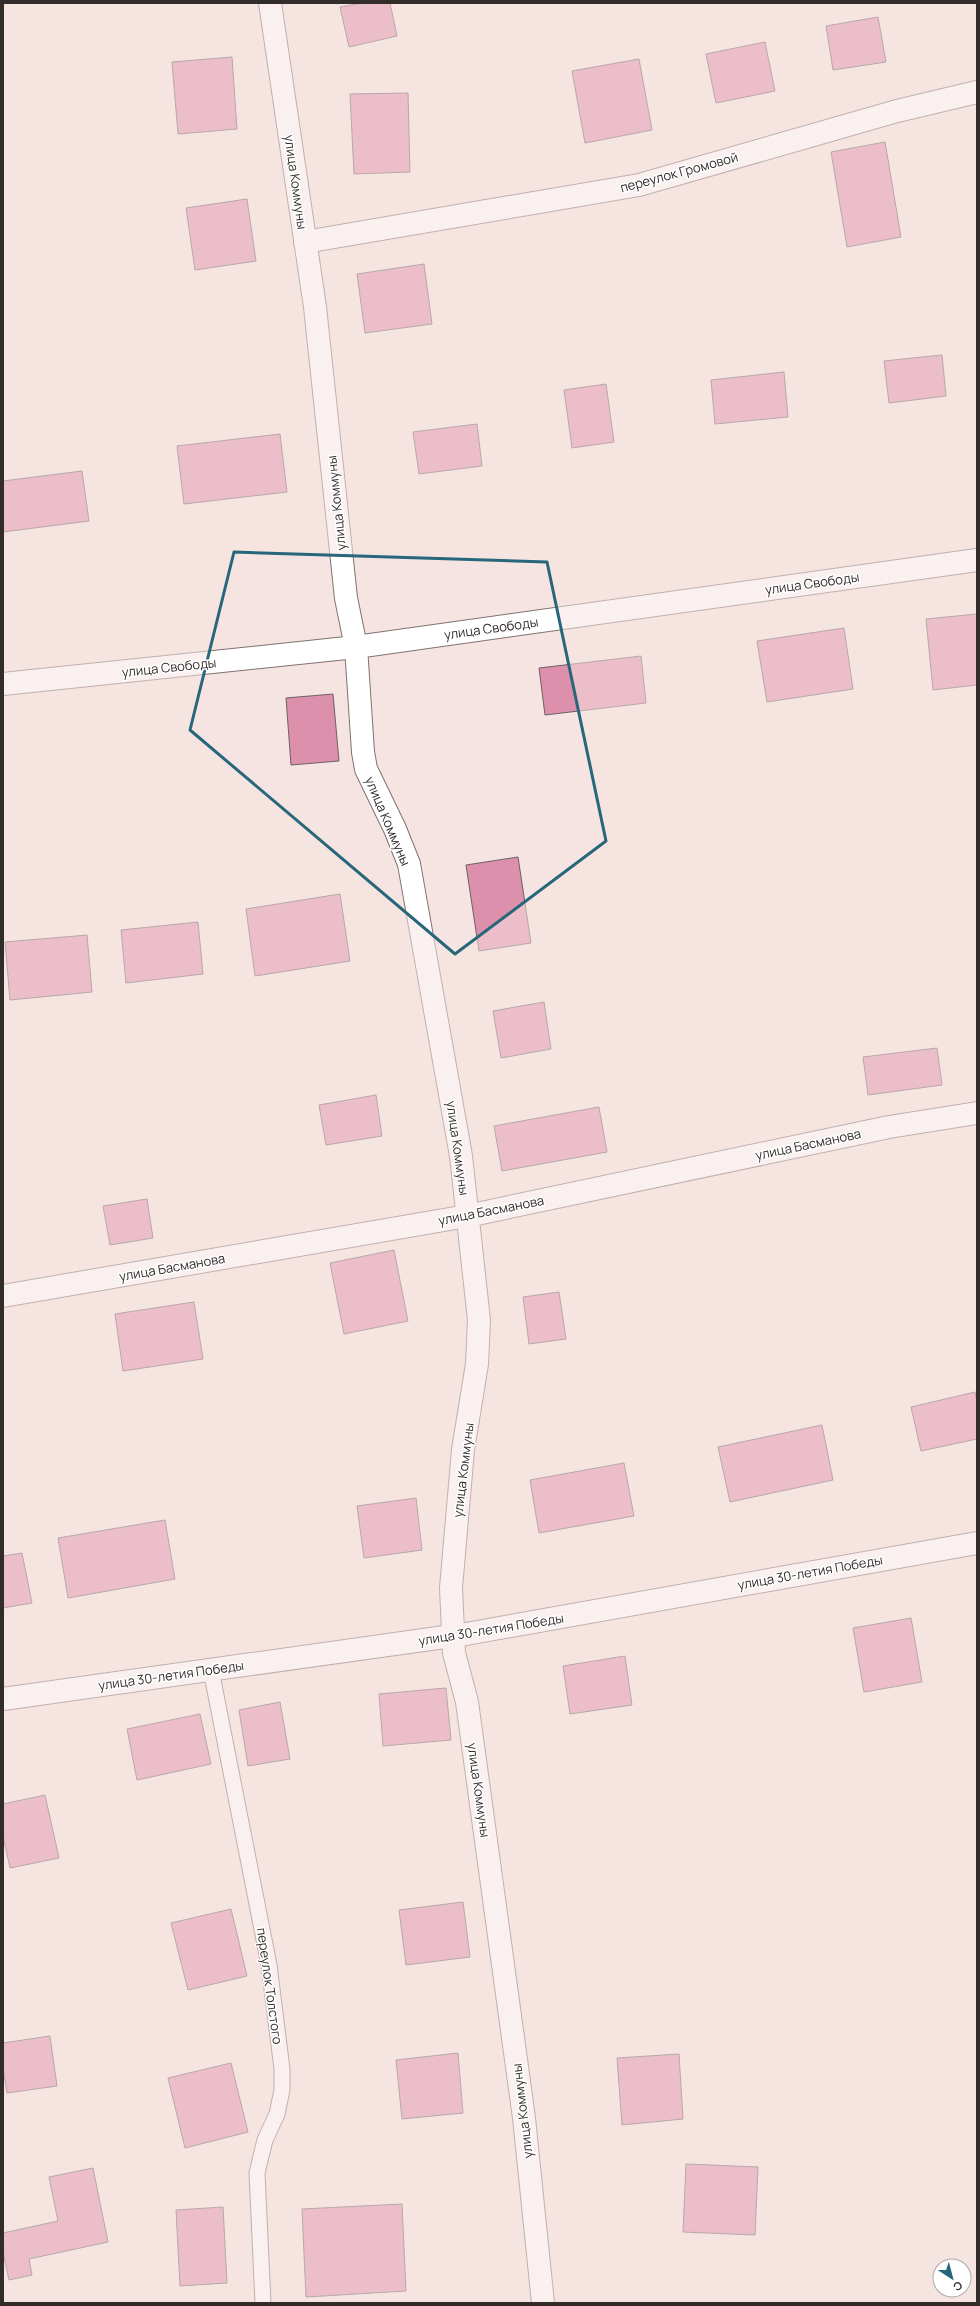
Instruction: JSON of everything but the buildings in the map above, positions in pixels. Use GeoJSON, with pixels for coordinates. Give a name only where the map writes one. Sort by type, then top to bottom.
{"type":"FeatureCollection","features":[{"type":"Feature","properties":{"kind":"street","name":"улица Коммуны"},"geometry":{"type":"LineString","coordinates":[[270,3],[315,307],[346,598],[356,647],[366,769],[395,829],[409,864],[461,1156],[479,1320],[477,1364],[463,1450],[450,1588],[454,1653],[467,1702],[522,2103],[543,2303]]}},
{"type":"Feature","properties":{"kind":"street","name":"переулок Громовой"},"geometry":{"type":"LineString","coordinates":[[305,242],[639,185],[897,110],[977,92]]}},
{"type":"Feature","properties":{"kind":"street","name":"улица Свободы"},"geometry":{"type":"LineString","coordinates":[[3,684],[356,647],[977,560]]}},
{"type":"Feature","properties":{"kind":"street","name":"улица Басманова"},"geometry":{"type":"LineString","coordinates":[[3,1296],[467,1216],[889,1127],[977,1113]]}},
{"type":"Feature","properties":{"kind":"street","name":"улица 30-летия Победы"},"geometry":{"type":"LineString","coordinates":[[3,1699],[454,1636],[977,1543]]}},
{"type":"Feature","properties":{"kind":"lane","name":"переулок Толстого"},"geometry":{"type":"LineString","coordinates":[[211,1670],[269,1965],[282,2069],[282,2090],[280,2102],[265,2140],[257,2173],[264,2303]]}},
{"type":"Feature","properties":{"kind":"highlighted area"},"geometry":{"type":"Polygon","coordinates":[[[234,552],[547,562],[606,841],[455,954],[190,730],[234,552]]]}}]}
